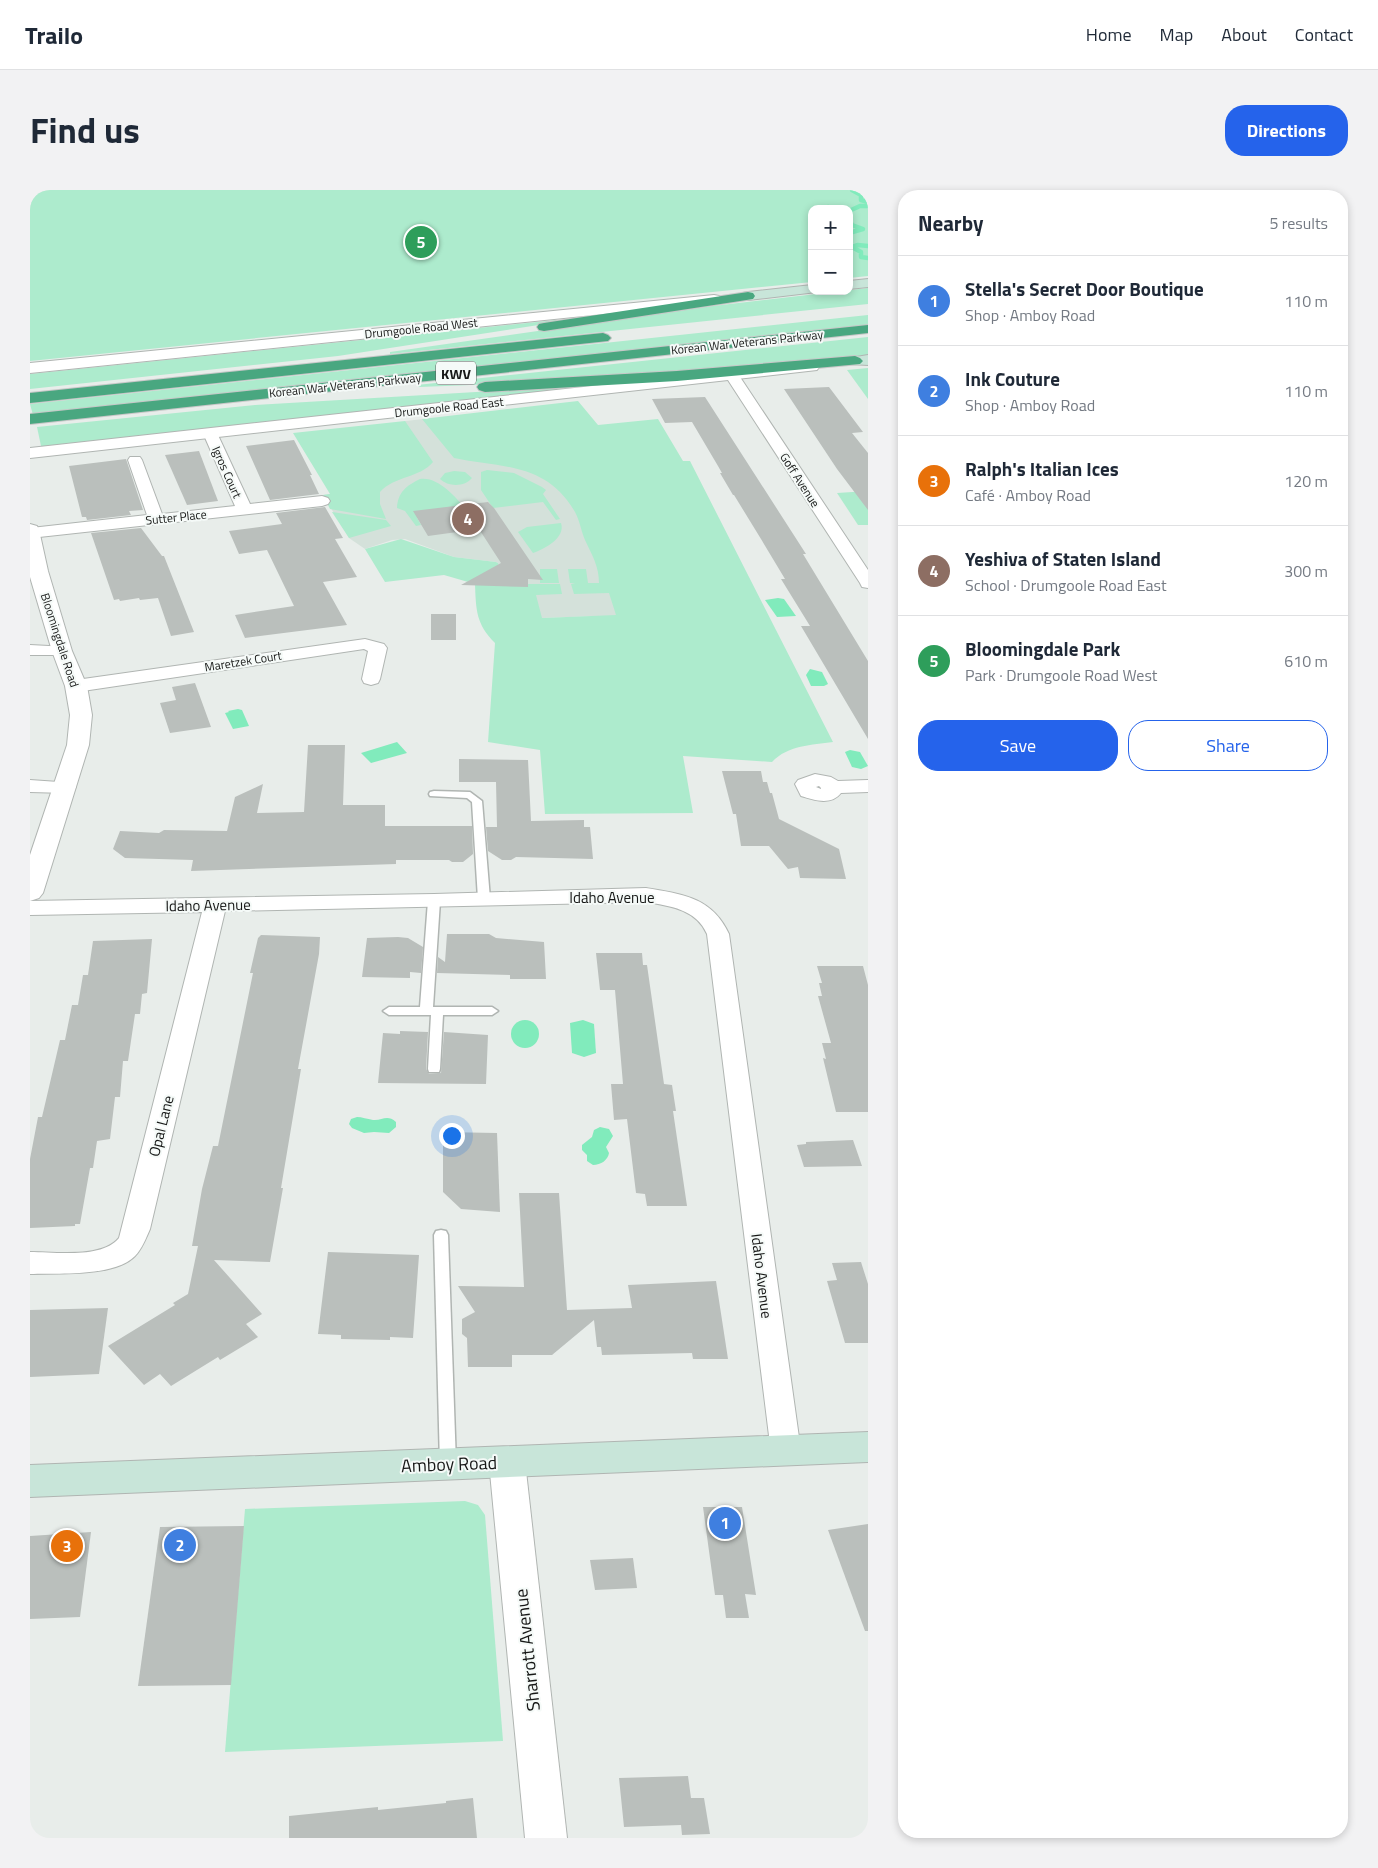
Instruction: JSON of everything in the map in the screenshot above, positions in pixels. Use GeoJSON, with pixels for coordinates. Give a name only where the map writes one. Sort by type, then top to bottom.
{"type":"FeatureCollection","features":[{"type":"Feature","properties":{"kind":"highway"},"geometry":{"type":"LineString","coordinates":[[92,392],[748,296]]}},
{"type":"Feature","properties":{"kind":"highway","name":"Korean War Veterans Parkway"},"geometry":{"type":"LineString","coordinates":[[37,418],[868,329]]}},
{"type":"Feature","properties":{"kind":"highway","name":"Korean War Veterans Parkway"},"geometry":{"type":"LineString","coordinates":[[30,398],[622,336]]}},
{"type":"Feature","properties":{"kind":"highway"},"geometry":{"type":"LineString","coordinates":[[37,418],[318,396],[677,376],[861,360]]}},
{"type":"Feature","properties":{"kind":"main road"},"geometry":{"type":"LineString","coordinates":[[853,285],[868,283]]}},
{"type":"Feature","properties":{"kind":"main road","name":"Drumgoole Road West"},"geometry":{"type":"LineString","coordinates":[[748,296],[808,289]]}},
{"type":"Feature","properties":{"kind":"main road","name":"Amboy Road"},"geometry":{"type":"LineString","coordinates":[[30,1481],[868,1448]]}},
{"type":"Feature","properties":{"kind":"street","name":"Drumgoole Road West"},"geometry":{"type":"LineString","coordinates":[[30,368],[748,296]]}},
{"type":"Feature","properties":{"kind":"street","name":"Drumgoole Road East"},"geometry":{"type":"LineString","coordinates":[[30,453],[733,377],[861,360]]}},
{"type":"Feature","properties":{"kind":"street","name":"Goff Avenue"},"geometry":{"type":"LineString","coordinates":[[733,377],[868,583]]}},
{"type":"Feature","properties":{"kind":"street","name":"Igros Court"},"geometry":{"type":"LineString","coordinates":[[210,434],[245,510]]}},
{"type":"Feature","properties":{"kind":"street"},"geometry":{"type":"LineString","coordinates":[[135,460],[156,519]]}},
{"type":"Feature","properties":{"kind":"street","name":"Sutter Place"},"geometry":{"type":"LineString","coordinates":[[30,532],[322,501]]}},
{"type":"Feature","properties":{"kind":"street","name":"Bloomingdale Road"},"geometry":{"type":"LineString","coordinates":[[30,532],[38,571],[62,651],[76,686],[81,714],[78,745],[66,787],[30,893]]}},
{"type":"Feature","properties":{"kind":"street","name":"Maretzek Court"},"geometry":{"type":"LineString","coordinates":[[76,686],[365,644],[378,648],[371,679]]}},
{"type":"Feature","properties":{"kind":"street"},"geometry":{"type":"LineString","coordinates":[[30,650],[62,651]]}},
{"type":"Feature","properties":{"kind":"street"},"geometry":{"type":"LineString","coordinates":[[30,786],[66,787]]}},
{"type":"Feature","properties":{"kind":"street"},"geometry":{"type":"LineString","coordinates":[[832,787],[868,786]]}},
{"type":"Feature","properties":{"kind":"street","name":"Idaho Avenue"},"geometry":{"type":"LineString","coordinates":[[30,908],[434,901],[646,895],[681,901],[705,914],[713,923],[718,934],[786,1452]]}},
{"type":"Feature","properties":{"kind":"street","name":"Opal Lane"},"geometry":{"type":"LineString","coordinates":[[30,1263],[93,1261],[109,1258],[124,1252],[132,1241],[215,905]]}},
{"type":"Feature","properties":{"kind":"street","name":"Sharrott Avenue"},"geometry":{"type":"LineString","coordinates":[[507,1462],[546,1838]]}},
{"type":"Feature","properties":{"kind":"lane"},"geometry":{"type":"LineString","coordinates":[[434,794],[470,794],[477,800],[484,899]]}},
{"type":"Feature","properties":{"kind":"lane"},"geometry":{"type":"LineString","coordinates":[[434,901],[431,1011],[434,1069]]}},
{"type":"Feature","properties":{"kind":"lane"},"geometry":{"type":"LineString","coordinates":[[389,1011],[492,1011]]}},
{"type":"Feature","properties":{"kind":"lane"},"geometry":{"type":"LineString","coordinates":[[441,1235],[448,1464]]}},
{"type":"Feature","properties":{"kind":"shaded area"},"geometry":{"type":"Polygon","coordinates":[[[30,190],[868,190],[868,276],[853,278],[853,205],[808,205],[808,282],[30,361],[30,190]]]}},
{"type":"Feature","properties":{"kind":"shaded area"},"geometry":{"type":"Polygon","coordinates":[[[868,288],[868,304],[390,354],[390,352],[713,306],[808,295],[853,295],[853,290],[868,288]]]}},
{"type":"Feature","properties":{"kind":"shaded area"},"geometry":{"type":"Polygon","coordinates":[[[868,315],[868,326],[33,415],[30,404],[868,315]]]}},
{"type":"Feature","properties":{"kind":"shaded area"},"geometry":{"type":"Polygon","coordinates":[[[556,320],[558,322],[338,356],[30,389],[30,374],[556,320]]]}},
{"type":"Feature","properties":{"kind":"shaded area"},"geometry":{"type":"Polygon","coordinates":[[[868,337],[868,355],[812,361],[587,379],[419,387],[417,385],[868,337]]]}},
{"type":"Feature","properties":{"kind":"shaded area"},"geometry":{"type":"Polygon","coordinates":[[[868,368],[868,399],[847,370],[868,368]]]}},
{"type":"Feature","properties":{"kind":"shaded area"},"geometry":{"type":"Polygon","coordinates":[[[562,387],[564,390],[47,447],[41,446],[37,427],[255,405],[562,387]]]}},
{"type":"Feature","properties":{"kind":"shaded area"},"geometry":{"type":"Polygon","coordinates":[[[578,401],[598,425],[658,419],[683,461],[690,461],[833,742],[793,749],[778,756],[772,762],[683,756],[693,813],[545,814],[540,750],[488,742],[495,643],[484,629],[478,616],[475,584],[444,575],[385,582],[365,549],[401,539],[454,557],[496,562],[499,568],[528,587],[528,584],[560,584],[562,594],[536,595],[542,618],[616,615],[609,593],[574,594],[571,584],[575,583],[570,583],[568,569],[586,569],[588,583],[599,583],[599,577],[595,561],[577,515],[563,496],[551,484],[522,470],[454,458],[422,419],[578,401]]]}},
{"type":"Feature","properties":{"kind":"shaded area"},"geometry":{"type":"Polygon","coordinates":[[[433,418],[543,468],[632,582],[644,582],[645,586],[617,618],[597,616],[541,618],[538,605],[498,586],[498,563],[496,562],[454,557],[405,539],[392,540],[365,549],[349,538],[323,495],[364,489],[405,421],[433,418]]]}},
{"type":"Feature","properties":{"kind":"shaded area"},"geometry":{"type":"Polygon","coordinates":[[[405,421],[433,462],[421,471],[392,483],[380,492],[380,504],[386,519],[330,509],[323,495],[330,494],[293,433],[405,421]]]}},
{"type":"Feature","properties":{"kind":"shaded area"},"geometry":{"type":"Polygon","coordinates":[[[487,470],[514,473],[542,487],[546,490],[543,494],[560,519],[556,520],[543,502],[493,508],[481,490],[481,472],[487,470]]]}},
{"type":"Feature","properties":{"kind":"shaded area"},"geometry":{"type":"Polygon","coordinates":[[[454,471],[465,472],[472,478],[465,483],[456,485],[443,482],[440,479],[445,473],[454,471]]]}},
{"type":"Feature","properties":{"kind":"shaded area"},"geometry":{"type":"Polygon","coordinates":[[[420,479],[427,479],[440,484],[467,511],[417,518],[421,525],[416,526],[405,511],[397,508],[399,498],[404,490],[420,479]]]}},
{"type":"Feature","properties":{"kind":"shaded area"},"geometry":{"type":"Polygon","coordinates":[[[868,491],[868,525],[858,525],[837,493],[868,491]]]}},
{"type":"Feature","properties":{"kind":"shaded area"},"geometry":{"type":"Polygon","coordinates":[[[332,512],[386,520],[391,526],[349,538],[332,512]]]}},
{"type":"Feature","properties":{"kind":"shaded area"},"geometry":{"type":"Polygon","coordinates":[[[561,523],[562,528],[557,538],[548,546],[533,553],[518,532],[527,527],[561,523]]]}},
{"type":"Feature","properties":{"kind":"shaded area"},"geometry":{"type":"Polygon","coordinates":[[[540,569],[557,569],[559,583],[540,583],[540,569]]]}},
{"type":"Feature","properties":{"kind":"shaded area"},"geometry":{"type":"Polygon","coordinates":[[[784,599],[796,616],[777,617],[765,600],[784,599]]]}},
{"type":"Feature","properties":{"kind":"shaded area"},"geometry":{"type":"Polygon","coordinates":[[[810,669],[822,672],[828,684],[824,686],[811,686],[806,675],[810,669]]]}},
{"type":"Feature","properties":{"kind":"shaded area"},"geometry":{"type":"Polygon","coordinates":[[[238,709],[242,710],[249,726],[233,729],[225,713],[238,709]]]}},
{"type":"Feature","properties":{"kind":"shaded area"},"geometry":{"type":"Polygon","coordinates":[[[397,742],[407,753],[371,763],[361,753],[397,742]]]}},
{"type":"Feature","properties":{"kind":"shaded area"},"geometry":{"type":"Polygon","coordinates":[[[850,750],[860,752],[868,766],[861,769],[852,767],[845,752],[850,750]]]}},
{"type":"Feature","properties":{"kind":"shaded area"},"geometry":{"type":"Polygon","coordinates":[[[525,1020],[535,1024],[539,1034],[535,1044],[525,1048],[515,1044],[511,1034],[515,1024],[525,1020]]]}},
{"type":"Feature","properties":{"kind":"shaded area"},"geometry":{"type":"Polygon","coordinates":[[[583,1020],[594,1024],[596,1053],[584,1057],[572,1053],[570,1023],[583,1020]]]}},
{"type":"Feature","properties":{"kind":"shaded area"},"geometry":{"type":"Polygon","coordinates":[[[357,1117],[373,1120],[390,1118],[396,1122],[396,1127],[389,1133],[364,1133],[352,1128],[349,1124],[351,1119],[357,1117]]]}},
{"type":"Feature","properties":{"kind":"shaded area"},"geometry":{"type":"Polygon","coordinates":[[[600,1127],[609,1129],[613,1136],[606,1147],[609,1153],[606,1160],[593,1165],[587,1161],[587,1155],[582,1150],[582,1145],[592,1137],[594,1130],[600,1127]]]}},
{"type":"Feature","properties":{"kind":"shaded area"},"geometry":{"type":"Polygon","coordinates":[[[465,1501],[478,1505],[485,1515],[503,1741],[225,1752],[245,1509],[465,1501]]]}},
{"type":"Feature","properties":{"kind":"building"},"geometry":{"type":"Polygon","coordinates":[[[829,387],[863,432],[852,433],[868,453],[868,510],[837,469],[784,389],[829,387]]]}},
{"type":"Feature","properties":{"kind":"building"},"geometry":{"type":"Polygon","coordinates":[[[705,397],[806,554],[803,554],[868,661],[868,739],[801,626],[810,626],[781,579],[785,579],[733,495],[692,422],[665,423],[652,399],[705,397]]]}},
{"type":"Feature","properties":{"kind":"building"},"geometry":{"type":"Polygon","coordinates":[[[294,440],[312,475],[310,475],[319,494],[270,500],[246,446],[294,440]]]}},
{"type":"Feature","properties":{"kind":"building"},"geometry":{"type":"Polygon","coordinates":[[[199,451],[218,501],[187,505],[165,455],[199,451]]]}},
{"type":"Feature","properties":{"kind":"building"},"geometry":{"type":"Polygon","coordinates":[[[126,459],[143,510],[129,511],[131,515],[87,520],[86,517],[82,517],[69,466],[126,459]]]}},
{"type":"Feature","properties":{"kind":"building"},"geometry":{"type":"Polygon","coordinates":[[[488,502],[543,580],[528,579],[528,587],[461,585],[501,563],[479,529],[428,536],[413,511],[488,502]]]}},
{"type":"Feature","properties":{"kind":"building"},"geometry":{"type":"Polygon","coordinates":[[[325,507],[343,538],[335,539],[357,577],[323,582],[347,625],[245,638],[235,615],[294,606],[267,550],[239,554],[229,531],[282,524],[276,513],[325,507]]]}},
{"type":"Feature","properties":{"kind":"building"},"geometry":{"type":"Polygon","coordinates":[[[141,528],[162,556],[164,556],[194,632],[171,636],[158,598],[114,600],[91,533],[141,528]]]}},
{"type":"Feature","properties":{"kind":"building"},"geometry":{"type":"Polygon","coordinates":[[[431,614],[456,614],[456,640],[431,640],[431,614]]]}},
{"type":"Feature","properties":{"kind":"building"},"geometry":{"type":"Polygon","coordinates":[[[195,683],[211,727],[170,733],[160,703],[176,700],[172,687],[195,683]]]}},
{"type":"Feature","properties":{"kind":"building"},"geometry":{"type":"Polygon","coordinates":[[[308,745],[345,745],[343,805],[385,805],[385,826],[472,826],[473,854],[463,862],[452,862],[449,860],[396,860],[396,864],[191,871],[193,860],[125,858],[113,849],[120,831],[159,833],[164,830],[227,831],[235,797],[263,784],[257,813],[304,812],[308,745]]]}},
{"type":"Feature","properties":{"kind":"building"},"geometry":{"type":"Polygon","coordinates":[[[459,759],[528,760],[531,821],[584,820],[584,827],[590,827],[593,859],[516,857],[511,860],[502,860],[488,851],[486,827],[497,827],[496,782],[459,782],[459,759]]]}},
{"type":"Feature","properties":{"kind":"building"},"geometry":{"type":"Polygon","coordinates":[[[722,771],[761,771],[763,782],[767,782],[770,793],[772,793],[779,819],[839,849],[846,879],[800,878],[798,867],[788,869],[769,846],[741,846],[736,814],[733,814],[722,771]]]}},
{"type":"Feature","properties":{"kind":"building"},"geometry":{"type":"Polygon","coordinates":[[[447,934],[489,934],[496,938],[544,942],[546,979],[510,979],[510,975],[437,973],[438,957],[445,962],[447,934]]]}},
{"type":"Feature","properties":{"kind":"building"},"geometry":{"type":"Polygon","coordinates":[[[261,935],[320,937],[319,954],[298,1069],[301,1069],[270,1262],[214,1260],[262,1314],[246,1324],[258,1337],[220,1360],[218,1357],[171,1386],[160,1374],[144,1385],[108,1346],[175,1305],[173,1303],[188,1294],[198,1246],[192,1246],[202,1189],[213,1146],[218,1146],[253,973],[250,973],[258,938],[261,935]]]}},
{"type":"Feature","properties":{"kind":"building"},"geometry":{"type":"Polygon","coordinates":[[[367,938],[408,938],[423,947],[421,973],[410,972],[410,978],[362,977],[367,938]]]}},
{"type":"Feature","properties":{"kind":"building"},"geometry":{"type":"Polygon","coordinates":[[[152,939],[147,993],[142,994],[140,1014],[135,1014],[128,1061],[123,1061],[120,1097],[115,1097],[110,1139],[97,1141],[80,1224],[75,1224],[75,1226],[30,1228],[30,1159],[38,1117],[42,1117],[60,1040],[65,1040],[72,1005],[78,1005],[83,975],[88,975],[93,941],[152,939]]]}},
{"type":"Feature","properties":{"kind":"building"},"geometry":{"type":"Polygon","coordinates":[[[596,953],[642,953],[643,965],[647,965],[664,1084],[672,1085],[676,1111],[673,1111],[687,1206],[647,1206],[645,1194],[636,1193],[627,1119],[614,1120],[611,1084],[623,1084],[615,990],[600,990],[596,953]]]}},
{"type":"Feature","properties":{"kind":"building"},"geometry":{"type":"Polygon","coordinates":[[[817,966],[863,966],[868,985],[868,1112],[836,1112],[823,1058],[826,1059],[822,1043],[831,1043],[818,996],[822,996],[819,983],[822,983],[817,966]]]}},
{"type":"Feature","properties":{"kind":"building"},"geometry":{"type":"Polygon","coordinates":[[[400,1031],[428,1032],[426,1069],[429,1074],[441,1073],[444,1032],[488,1035],[486,1084],[378,1083],[383,1033],[400,1034],[400,1031]]]}},
{"type":"Feature","properties":{"kind":"building"},"geometry":{"type":"Polygon","coordinates":[[[443,1132],[497,1133],[500,1212],[461,1209],[443,1192],[443,1132]]]}},
{"type":"Feature","properties":{"kind":"building"},"geometry":{"type":"Polygon","coordinates":[[[853,1140],[862,1166],[804,1167],[797,1145],[806,1144],[806,1142],[853,1140]]]}},
{"type":"Feature","properties":{"kind":"building"},"geometry":{"type":"Polygon","coordinates":[[[519,1193],[559,1193],[567,1310],[632,1308],[628,1285],[716,1281],[728,1359],[693,1359],[692,1353],[602,1355],[601,1347],[597,1347],[594,1320],[552,1355],[512,1355],[512,1367],[468,1367],[467,1338],[462,1334],[462,1319],[475,1312],[458,1286],[524,1287],[519,1193]]]}},
{"type":"Feature","properties":{"kind":"building"},"geometry":{"type":"Polygon","coordinates":[[[328,1252],[419,1255],[413,1338],[390,1337],[390,1340],[341,1339],[341,1335],[318,1334],[328,1252]]]}},
{"type":"Feature","properties":{"kind":"building"},"geometry":{"type":"Polygon","coordinates":[[[861,1262],[868,1284],[868,1343],[845,1343],[827,1281],[837,1280],[832,1263],[861,1262]]]}},
{"type":"Feature","properties":{"kind":"building"},"geometry":{"type":"Polygon","coordinates":[[[108,1308],[99,1374],[30,1377],[30,1310],[108,1308]]]}},
{"type":"Feature","properties":{"kind":"building"},"geometry":{"type":"Polygon","coordinates":[[[703,1507],[742,1507],[756,1595],[745,1594],[749,1618],[726,1618],[723,1595],[715,1595],[703,1507]]]}},
{"type":"Feature","properties":{"kind":"building"},"geometry":{"type":"Polygon","coordinates":[[[868,1524],[868,1631],[865,1631],[828,1530],[868,1524]]]}},
{"type":"Feature","properties":{"kind":"building"},"geometry":{"type":"Polygon","coordinates":[[[244,1526],[231,1685],[138,1686],[160,1527],[244,1526]]]}},
{"type":"Feature","properties":{"kind":"building"},"geometry":{"type":"Polygon","coordinates":[[[91,1532],[80,1617],[30,1619],[30,1536],[91,1532]]]}},
{"type":"Feature","properties":{"kind":"building"},"geometry":{"type":"Polygon","coordinates":[[[633,1558],[637,1588],[595,1590],[590,1560],[633,1558]]]}},
{"type":"Feature","properties":{"kind":"building"},"geometry":{"type":"Polygon","coordinates":[[[688,1776],[691,1798],[704,1798],[710,1834],[682,1835],[681,1825],[624,1827],[619,1778],[688,1776]]]}},
{"type":"Feature","properties":{"kind":"building"},"geometry":{"type":"Polygon","coordinates":[[[473,1798],[477,1838],[289,1838],[289,1816],[378,1807],[378,1810],[446,1803],[446,1801],[473,1798]]]}},
{"type":"Feature","properties":{"kind":"waterway"},"geometry":{"type":"LineString","coordinates":[[852,190],[861,195],[861,200],[868,202]]}},
{"type":"Feature","properties":{"kind":"waterway"},"geometry":{"type":"LineString","coordinates":[[853,209],[860,206],[868,206]]}},
{"type":"Feature","properties":{"kind":"waterway"},"geometry":{"type":"LineString","coordinates":[[853,225],[863,229],[853,232]]}},
{"type":"Feature","properties":{"kind":"waterway"},"geometry":{"type":"LineString","coordinates":[[868,246],[858,245],[852,247],[861,252],[861,257],[868,258]]}},
{"type":"Feature","properties":{"kind":"place","name":"Bloomingdale Park"},"geometry":{"type":"Point","coordinates":[421,242]}},
{"type":"Feature","properties":{"kind":"place","name":"Yeshiva of Staten Island"},"geometry":{"type":"Point","coordinates":[468,519]}},
{"type":"Feature","properties":{"kind":"place","name":"Stella's Secret Door Boutique"},"geometry":{"type":"Point","coordinates":[725,1523]}},
{"type":"Feature","properties":{"kind":"place","name":"Ink Couture"},"geometry":{"type":"Point","coordinates":[180,1545]}},
{"type":"Feature","properties":{"kind":"place","name":"Ralph's Italian Ices"},"geometry":{"type":"Point","coordinates":[67,1546]}}]}
